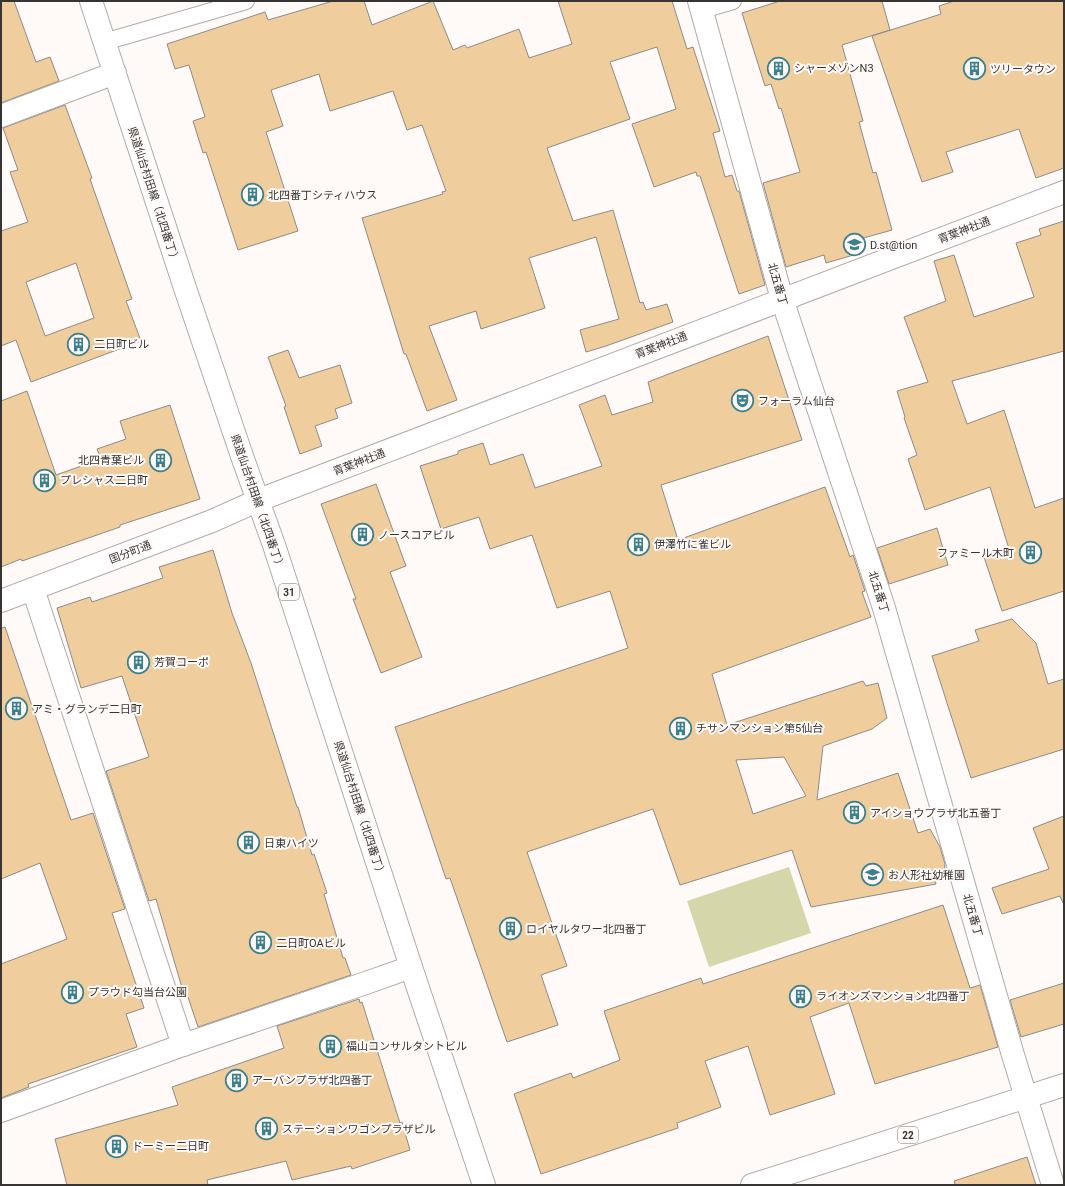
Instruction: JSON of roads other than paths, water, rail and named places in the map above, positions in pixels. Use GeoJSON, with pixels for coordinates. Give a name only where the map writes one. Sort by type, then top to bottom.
{"type":"FeatureCollection","features":[{"type":"Feature","properties":{"kind":"street","name":"県道仙台村田線（北四番丁）"},"geometry":{"type":"LineString","coordinates":[[91,1],[187,295],[243,459],[259,500],[411,967],[484,1185]]}},
{"type":"Feature","properties":{"kind":"street","name":"北五番丁"},"geometry":{"type":"LineString","coordinates":[[700,6],[782,299],[884,608],[1053,1185]]}},
{"type":"Feature","properties":{"kind":"street"},"geometry":{"type":"LineString","coordinates":[[1,116],[115,73]]}},
{"type":"Feature","properties":{"kind":"street","name":"青葉神社通"},"geometry":{"type":"LineString","coordinates":[[259,500],[1064,192]]}},
{"type":"Feature","properties":{"kind":"street","name":"国分町通"},"geometry":{"type":"LineString","coordinates":[[1,601],[212,521],[259,500]]}},
{"type":"Feature","properties":{"kind":"street"},"geometry":{"type":"LineString","coordinates":[[34,589],[184,1045]]}},
{"type":"Feature","properties":{"kind":"street"},"geometry":{"type":"LineString","coordinates":[[1,1111],[184,1045],[411,967]]}},
{"type":"Feature","properties":{"kind":"street","name":"22"},"geometry":{"type":"LineString","coordinates":[[752,1185],[1064,1085]]}},
{"type":"Feature","properties":{"kind":"lane"},"geometry":{"type":"LineString","coordinates":[[104,42],[246,1]]}},
{"type":"Feature","properties":{"kind":"lane"},"geometry":{"type":"LineString","coordinates":[[700,6],[733,1]]}},
{"type":"Feature","properties":{"kind":"place","name":"シャーメゾンN3"},"geometry":{"type":"Point","coordinates":[778,68]}},
{"type":"Feature","properties":{"kind":"place","name":"ツリータウン"},"geometry":{"type":"Point","coordinates":[974,69]}},
{"type":"Feature","properties":{"kind":"place","name":"北四番丁シティハウス"},"geometry":{"type":"Point","coordinates":[253,195]}},
{"type":"Feature","properties":{"kind":"place","name":"D.st@tion"},"geometry":{"type":"Point","coordinates":[855,245]}},
{"type":"Feature","properties":{"kind":"place","name":"二日町ビル"},"geometry":{"type":"Point","coordinates":[79,344]}},
{"type":"Feature","properties":{"kind":"place","name":"フォーラム仙台"},"geometry":{"type":"Point","coordinates":[742,401]}},
{"type":"Feature","properties":{"kind":"place","name":"北四青葉ビル"},"geometry":{"type":"Point","coordinates":[160,460]}},
{"type":"Feature","properties":{"kind":"place","name":"プレシャス二日町"},"geometry":{"type":"Point","coordinates":[44,480]}},
{"type":"Feature","properties":{"kind":"place","name":"ノースコアビル"},"geometry":{"type":"Point","coordinates":[363,535]}},
{"type":"Feature","properties":{"kind":"place","name":"伊澤竹に雀ビル"},"geometry":{"type":"Point","coordinates":[638,544]}},
{"type":"Feature","properties":{"kind":"place","name":"ファミール木町"},"geometry":{"type":"Point","coordinates":[1030,553]}},
{"type":"Feature","properties":{"kind":"place","name":"芳賀コーポ"},"geometry":{"type":"Point","coordinates":[138,662]}},
{"type":"Feature","properties":{"kind":"place","name":"アミ・グランデ二日町"},"geometry":{"type":"Point","coordinates":[17,709]}},
{"type":"Feature","properties":{"kind":"place","name":"チサンマンション第5仙台"},"geometry":{"type":"Point","coordinates":[680,728]}},
{"type":"Feature","properties":{"kind":"place","name":"アイショウプラザ北五番丁"},"geometry":{"type":"Point","coordinates":[855,813]}},
{"type":"Feature","properties":{"kind":"place","name":"日東ハイツ"},"geometry":{"type":"Point","coordinates":[248,843]}},
{"type":"Feature","properties":{"kind":"place","name":"お人形社幼稚園"},"geometry":{"type":"Point","coordinates":[873,875]}},
{"type":"Feature","properties":{"kind":"place","name":"ロイヤルタワー北四番丁"},"geometry":{"type":"Point","coordinates":[511,929]}},
{"type":"Feature","properties":{"kind":"place","name":"二日町OAビル"},"geometry":{"type":"Point","coordinates":[261,943]}},
{"type":"Feature","properties":{"kind":"place","name":"プラウド勾当台公園"},"geometry":{"type":"Point","coordinates":[73,992]}},
{"type":"Feature","properties":{"kind":"place","name":"ライオンズマンション北四番丁"},"geometry":{"type":"Point","coordinates":[801,996]}},
{"type":"Feature","properties":{"kind":"place","name":"福山コンサルタントビル"},"geometry":{"type":"Point","coordinates":[330,1046]}},
{"type":"Feature","properties":{"kind":"place","name":"アーバンプラザ北四番丁"},"geometry":{"type":"Point","coordinates":[236,1080]}},
{"type":"Feature","properties":{"kind":"place","name":"ステーションワゴンプラザビル"},"geometry":{"type":"Point","coordinates":[267,1129]}},
{"type":"Feature","properties":{"kind":"place","name":"ドーミー二日町"},"geometry":{"type":"Point","coordinates":[117,1146]}}]}
